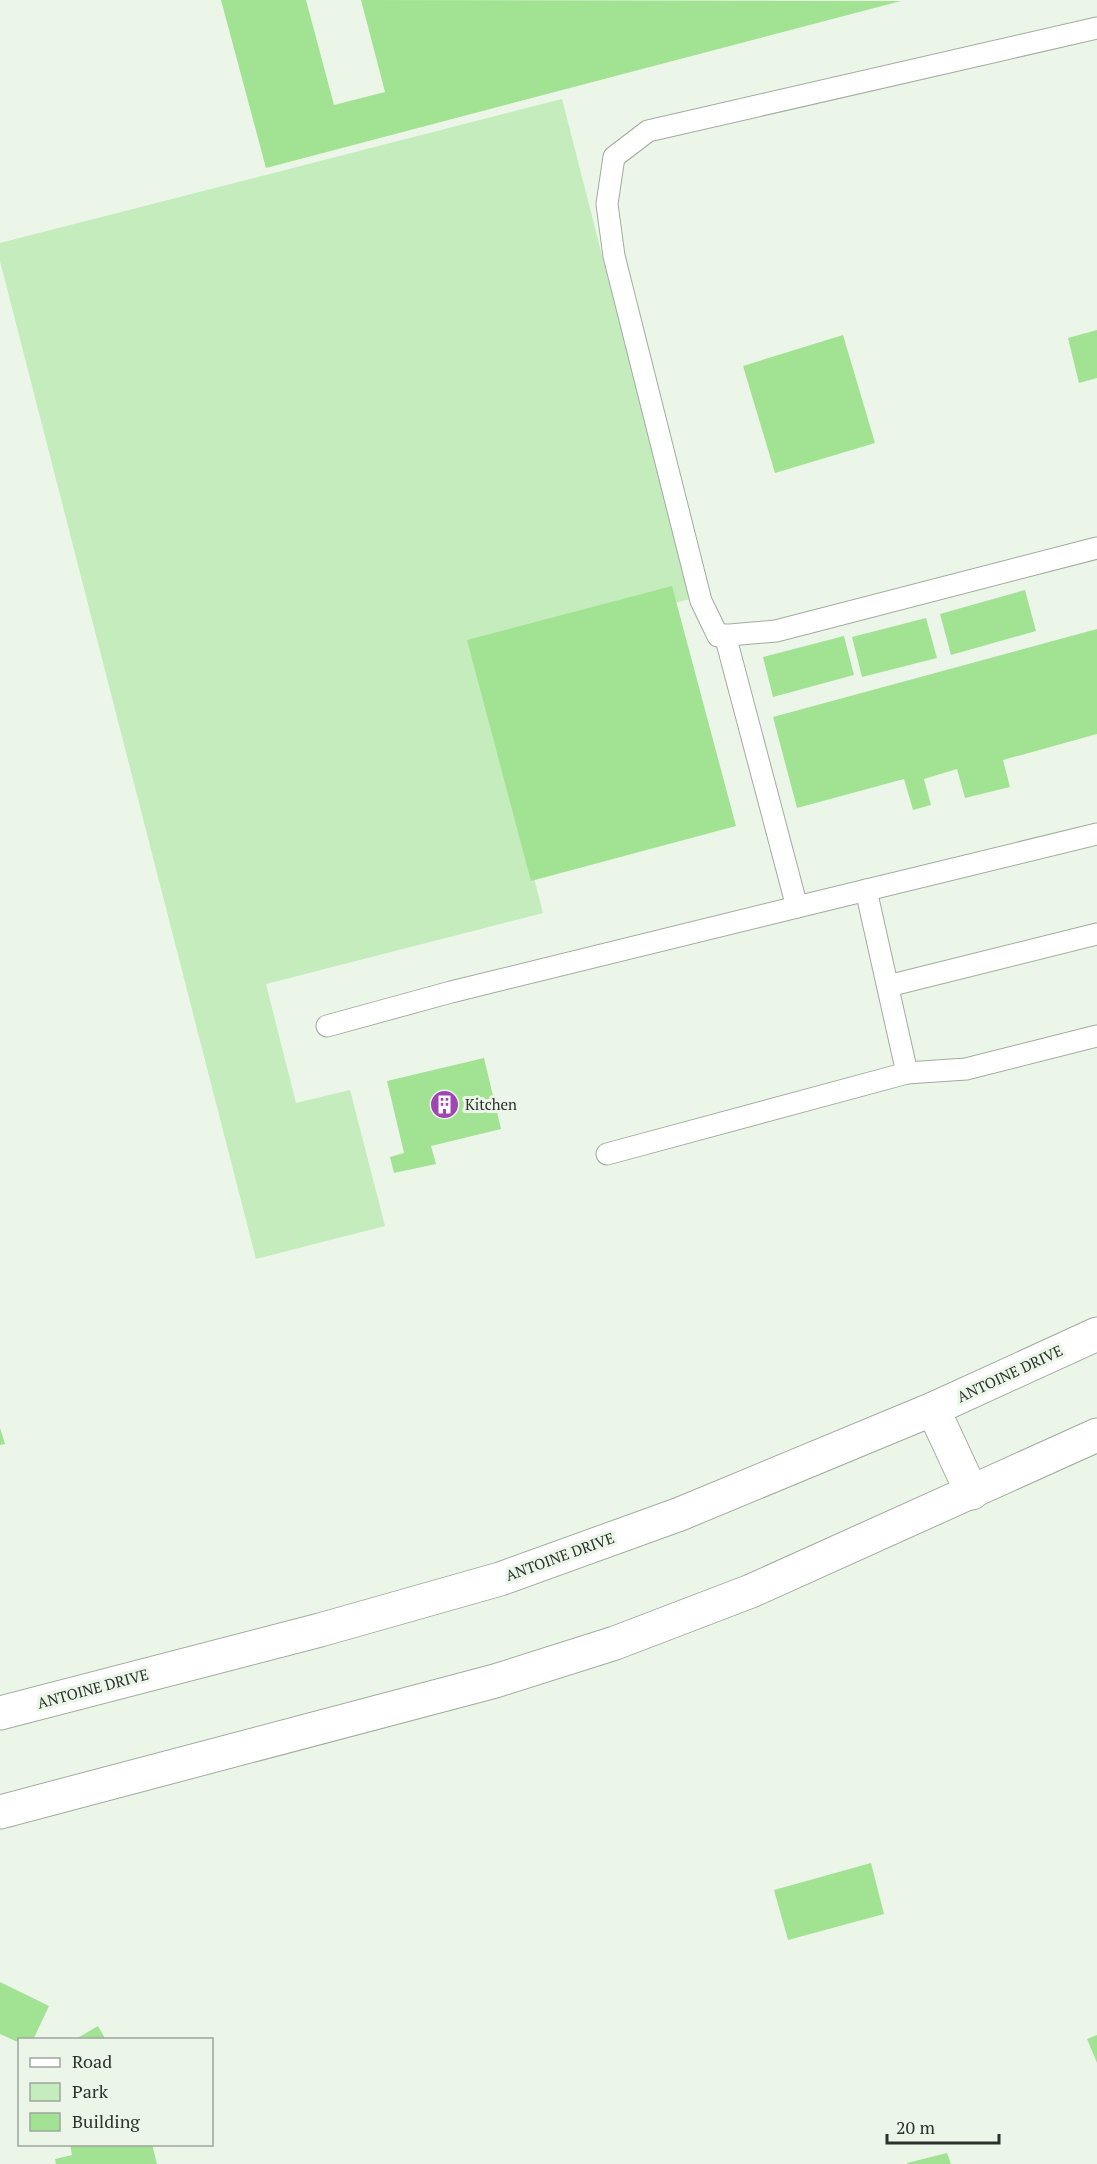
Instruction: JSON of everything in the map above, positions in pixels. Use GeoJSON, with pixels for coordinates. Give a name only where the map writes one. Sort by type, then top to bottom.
{"type":"FeatureCollection","features":[{"type":"Feature","properties":{"kind":"main road","name":"ANTOINE DRIVE"},"geometry":{"type":"LineString","coordinates":[[0,1713],[320,1630],[500,1579],[681,1514],[933,1409],[1097,1334]]}},
{"type":"Feature","properties":{"kind":"main road"},"geometry":{"type":"LineString","coordinates":[[933,1409],[972,1493]]}},
{"type":"Feature","properties":{"kind":"main road"},"geometry":{"type":"LineString","coordinates":[[0,1812],[495,1681],[615,1643],[751,1591],[1097,1435]]}},
{"type":"Feature","properties":{"kind":"lane"},"geometry":{"type":"LineString","coordinates":[[1097,28],[648,131],[614,157],[607,204],[614,256],[701,601],[718,636],[776,631],[1097,548]]}},
{"type":"Feature","properties":{"kind":"lane"},"geometry":{"type":"LineString","coordinates":[[724,635],[797,907]]}},
{"type":"Feature","properties":{"kind":"lane"},"geometry":{"type":"LineString","coordinates":[[327,1026],[451,992],[1097,834]]}},
{"type":"Feature","properties":{"kind":"lane"},"geometry":{"type":"LineString","coordinates":[[866,890],[907,1073]]}},
{"type":"Feature","properties":{"kind":"lane"},"geometry":{"type":"LineString","coordinates":[[888,986],[1097,934]]}},
{"type":"Feature","properties":{"kind":"lane"},"geometry":{"type":"LineString","coordinates":[[607,1154],[907,1073],[966,1069],[1097,1036]]}},
{"type":"Feature","properties":{"kind":"green space"},"geometry":{"type":"Polygon","coordinates":[[[562,99],[690,599],[477,654],[543,913],[266,984],[296,1103],[350,1090],[385,1226],[256,1259],[0,261],[0,243],[562,99]]]}},
{"type":"Feature","properties":{"kind":"building"},"geometry":{"type":"Polygon","coordinates":[[[221,0],[306,0],[334,105],[385,92],[361,0],[901,1],[266,168],[221,0]]]}},
{"type":"Feature","properties":{"kind":"building"},"geometry":{"type":"Polygon","coordinates":[[[1097,330],[1097,378],[1079,383],[1068,338],[1097,330]]]}},
{"type":"Feature","properties":{"kind":"building"},"geometry":{"type":"Polygon","coordinates":[[[843,335],[875,443],[775,473],[743,366],[843,335]]]}},
{"type":"Feature","properties":{"kind":"building"},"geometry":{"type":"Polygon","coordinates":[[[672,586],[736,826],[531,881],[467,640],[672,586]]]}},
{"type":"Feature","properties":{"kind":"building"},"geometry":{"type":"Polygon","coordinates":[[[1025,590],[1036,631],[951,655],[940,614],[1025,590]]]}},
{"type":"Feature","properties":{"kind":"building"},"geometry":{"type":"Polygon","coordinates":[[[926,618],[937,658],[862,677],[852,637],[926,618]]]}},
{"type":"Feature","properties":{"kind":"building"},"geometry":{"type":"Polygon","coordinates":[[[1097,629],[1097,734],[1003,760],[1010,787],[965,798],[957,769],[924,779],[931,805],[913,810],[904,779],[797,808],[773,717],[1097,629]]]}},
{"type":"Feature","properties":{"kind":"building"},"geometry":{"type":"Polygon","coordinates":[[[844,636],[854,675],[773,697],[763,657],[844,636]]]}},
{"type":"Feature","properties":{"kind":"building","name":"Kitchen"},"geometry":{"type":"Polygon","coordinates":[[[484,1058],[501,1129],[431,1146],[436,1164],[394,1173],[390,1157],[404,1153],[387,1081],[484,1058]]]}},
{"type":"Feature","properties":{"kind":"building"},"geometry":{"type":"Polygon","coordinates":[[[0,1428],[5,1444],[0,1445],[0,1428]]]}},
{"type":"Feature","properties":{"kind":"building"},"geometry":{"type":"Polygon","coordinates":[[[871,1863],[884,1914],[788,1940],[774,1890],[871,1863]]]}},
{"type":"Feature","properties":{"kind":"building"},"geometry":{"type":"Polygon","coordinates":[[[0,1982],[49,2006],[34,2038],[18,2038],[18,2042],[0,2034],[0,1982]]]}},
{"type":"Feature","properties":{"kind":"building"},"geometry":{"type":"Polygon","coordinates":[[[98,2026],[105,2038],[77,2038],[98,2026]]]}},
{"type":"Feature","properties":{"kind":"building"},"geometry":{"type":"Polygon","coordinates":[[[1097,2035],[1097,2063],[1087,2039],[1097,2035]]]}},
{"type":"Feature","properties":{"kind":"building"},"geometry":{"type":"Polygon","coordinates":[[[70,2146],[152,2146],[157,2164],[56,2164],[55,2159],[72,2155],[70,2146]]]}},
{"type":"Feature","properties":{"kind":"building"},"geometry":{"type":"Polygon","coordinates":[[[947,2153],[951,2164],[907,2164],[907,2163],[947,2153]]]}},
{"type":"Feature","properties":{"kind":"place","name":"Kitchen"},"geometry":{"type":"Point","coordinates":[444,1105]}}]}
